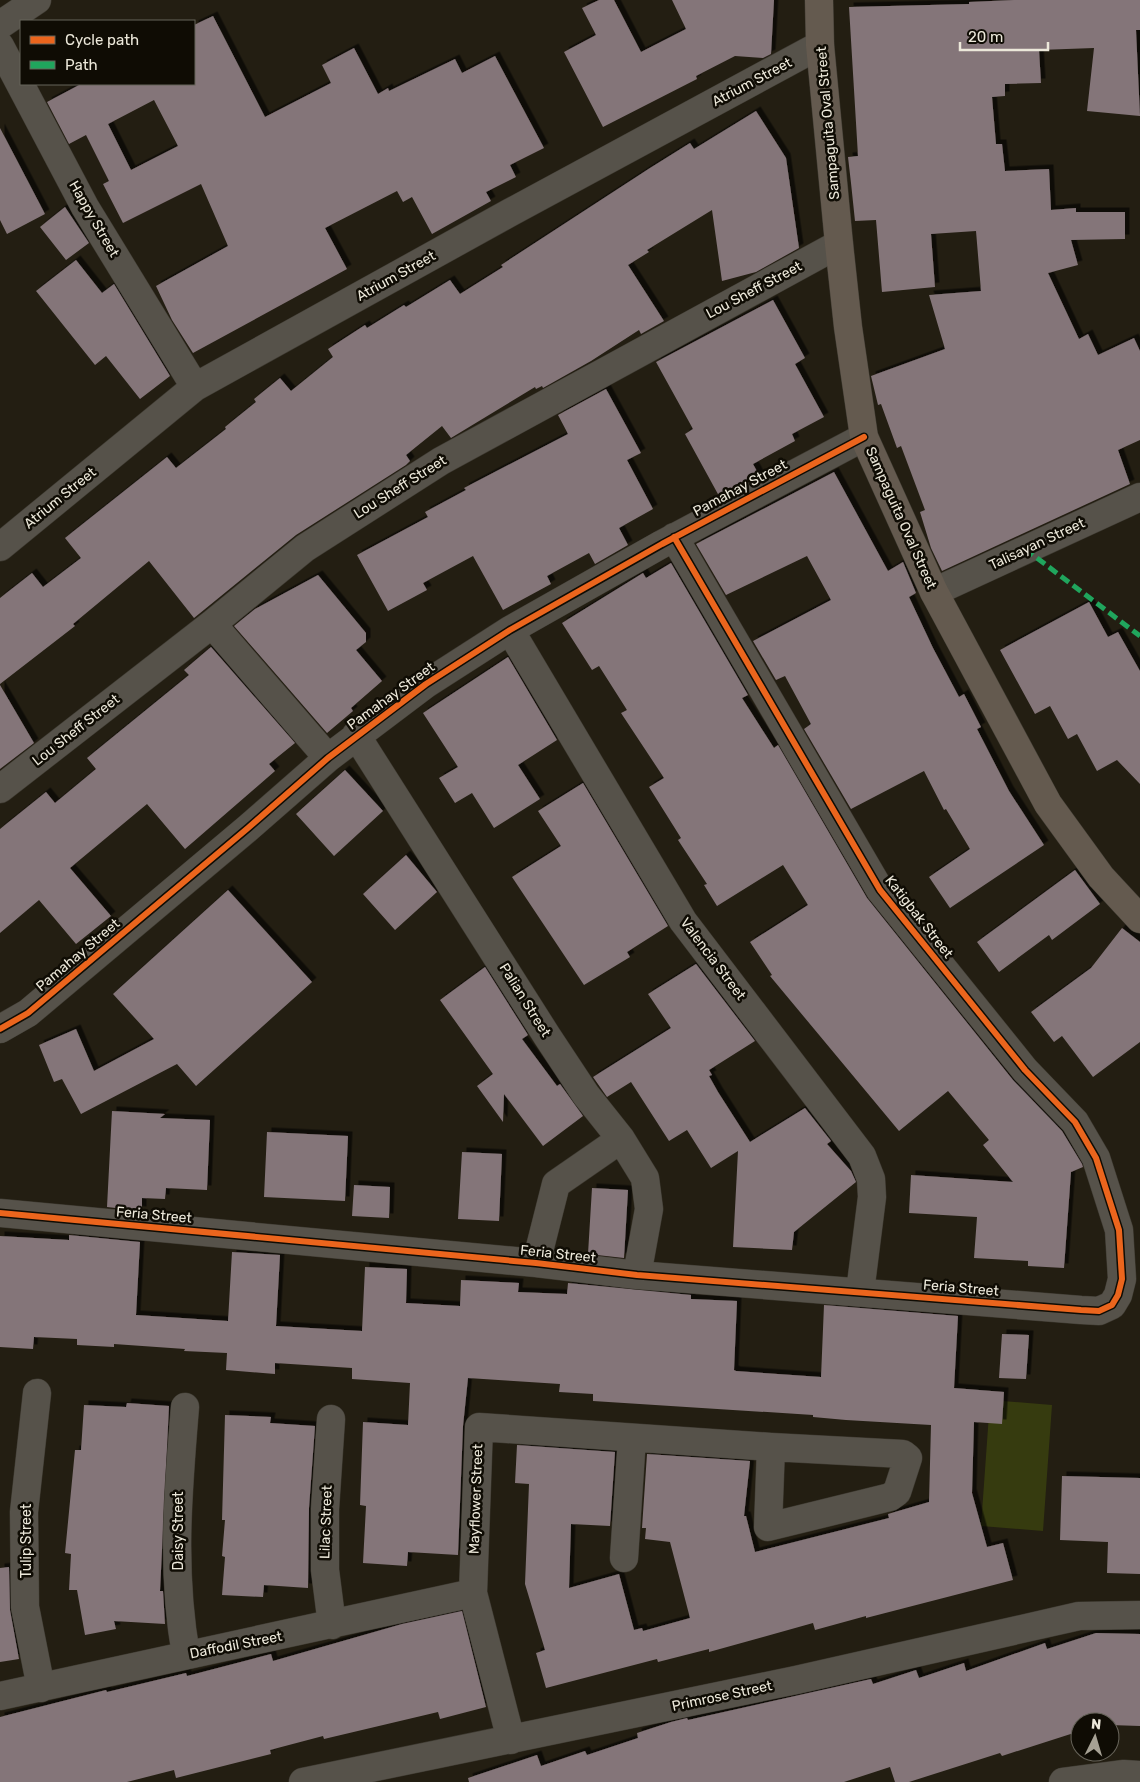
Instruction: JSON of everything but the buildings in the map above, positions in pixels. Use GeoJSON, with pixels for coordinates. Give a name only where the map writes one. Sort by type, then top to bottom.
{"type":"FeatureCollection","features":[{"type":"Feature","properties":{"kind":"main road","name":"Sampaguita Oval Street"},"geometry":{"type":"LineString","coordinates":[[819,0],[820,45],[848,327],[852,442],[1048,804],[1101,877],[1140,919]]}},
{"type":"Feature","properties":{"kind":"street"},"geometry":{"type":"LineString","coordinates":[[0,26],[37,0]]}},
{"type":"Feature","properties":{"kind":"street","name":"Atrium Street"},"geometry":{"type":"LineString","coordinates":[[0,547],[195,387],[511,212],[820,45]]}},
{"type":"Feature","properties":{"kind":"street","name":"Happy Street"},"geometry":{"type":"LineString","coordinates":[[0,46],[20,84]]}},
{"type":"Feature","properties":{"kind":"street","name":"Happy Street"},"geometry":{"type":"LineString","coordinates":[[21,85],[85,207],[195,387]]}},
{"type":"Feature","properties":{"kind":"street","name":"Lou Sheff Street"},"geometry":{"type":"LineString","coordinates":[[0,789],[212,624],[305,548],[441,461],[839,244]]}},
{"type":"Feature","properties":{"kind":"street","name":"Pamahay Street"},"geometry":{"type":"LineString","coordinates":[[0,1029],[28,1013],[248,828],[328,758],[426,684],[510,630],[674,538],[852,442]]}},
{"type":"Feature","properties":{"kind":"street","name":"Talisayan Street"},"geometry":{"type":"LineString","coordinates":[[934,592],[1140,497]]}},
{"type":"Feature","properties":{"kind":"street","name":"Katigbak Street"},"geometry":{"type":"LineString","coordinates":[[674,538],[880,890],[1019,1063],[1075,1122],[1096,1158],[1119,1230],[1122,1254],[1122,1279],[1118,1295],[1112,1305]]}},
{"type":"Feature","properties":{"kind":"street"},"geometry":{"type":"LineString","coordinates":[[212,624],[328,758]]}},
{"type":"Feature","properties":{"kind":"street","name":"Valencia Street"},"geometry":{"type":"LineString","coordinates":[[510,630],[683,920],[862,1156],[871,1179],[872,1197],[860,1292]]}},
{"type":"Feature","properties":{"kind":"street","name":"Palian Street"},"geometry":{"type":"LineString","coordinates":[[356,736],[581,1088],[621,1139],[645,1178],[649,1209],[637,1275]]}},
{"type":"Feature","properties":{"kind":"street"},"geometry":{"type":"LineString","coordinates":[[536,1264],[556,1184],[621,1139]]}},
{"type":"Feature","properties":{"kind":"street","name":"Feria Street"},"geometry":{"type":"LineString","coordinates":[[0,1213],[637,1275],[1081,1310],[1099,1311],[1112,1305]]}},
{"type":"Feature","properties":{"kind":"street","name":"Tulip Street"},"geometry":{"type":"LineString","coordinates":[[37,1393],[24,1512],[25,1607],[41,1688]]}},
{"type":"Feature","properties":{"kind":"street","name":"Daisy Street"},"geometry":{"type":"LineString","coordinates":[[185,1407],[176,1519],[179,1615],[186,1655]]}},
{"type":"Feature","properties":{"kind":"street","name":"Lilac Street"},"geometry":{"type":"LineString","coordinates":[[331,1419],[325,1509],[325,1570],[332,1625]]}},
{"type":"Feature","properties":{"kind":"street","name":"Mayflower Street"},"geometry":{"type":"LineString","coordinates":[[511,1740],[473,1593],[479,1427],[903,1454],[908,1458],[897,1492],[890,1497],[768,1526],[771,1447]]}},
{"type":"Feature","properties":{"kind":"street"},"geometry":{"type":"LineString","coordinates":[[624,1558],[632,1438]]}},
{"type":"Feature","properties":{"kind":"street","name":"Daffodil Street"},"geometry":{"type":"LineString","coordinates":[[0,1696],[473,1593]]}},
{"type":"Feature","properties":{"kind":"street","name":"Primrose Street"},"geometry":{"type":"LineString","coordinates":[[303,1782],[339,1778],[796,1680],[1079,1616],[1140,1615]]}},
{"type":"Feature","properties":{"kind":"street"},"geometry":{"type":"LineString","coordinates":[[1063,1782],[1124,1774],[1140,1775]]}},
{"type":"Feature","properties":{"kind":"green space"},"geometry":{"type":"Polygon","coordinates":[[[990,1400],[1052,1405],[1043,1531],[981,1526],[990,1400]]]}},
{"type":"Feature","properties":{"kind":"marked path"},"geometry":{"type":"LineString","coordinates":[[1025,549],[1140,636]]}},
{"type":"Feature","properties":{"kind":"cycle path"},"geometry":{"type":"LineString","coordinates":[[0,1029],[28,1013],[248,828],[328,758],[426,684],[510,630],[662,544],[864,437]]}},
{"type":"Feature","properties":{"kind":"cycle path"},"geometry":{"type":"LineString","coordinates":[[0,1213],[536,1263],[637,1275],[1081,1310],[1099,1311],[1112,1305],[1118,1295],[1122,1279],[1119,1230],[1096,1158],[1075,1122],[1025,1070],[880,890],[674,537]]}}]}
